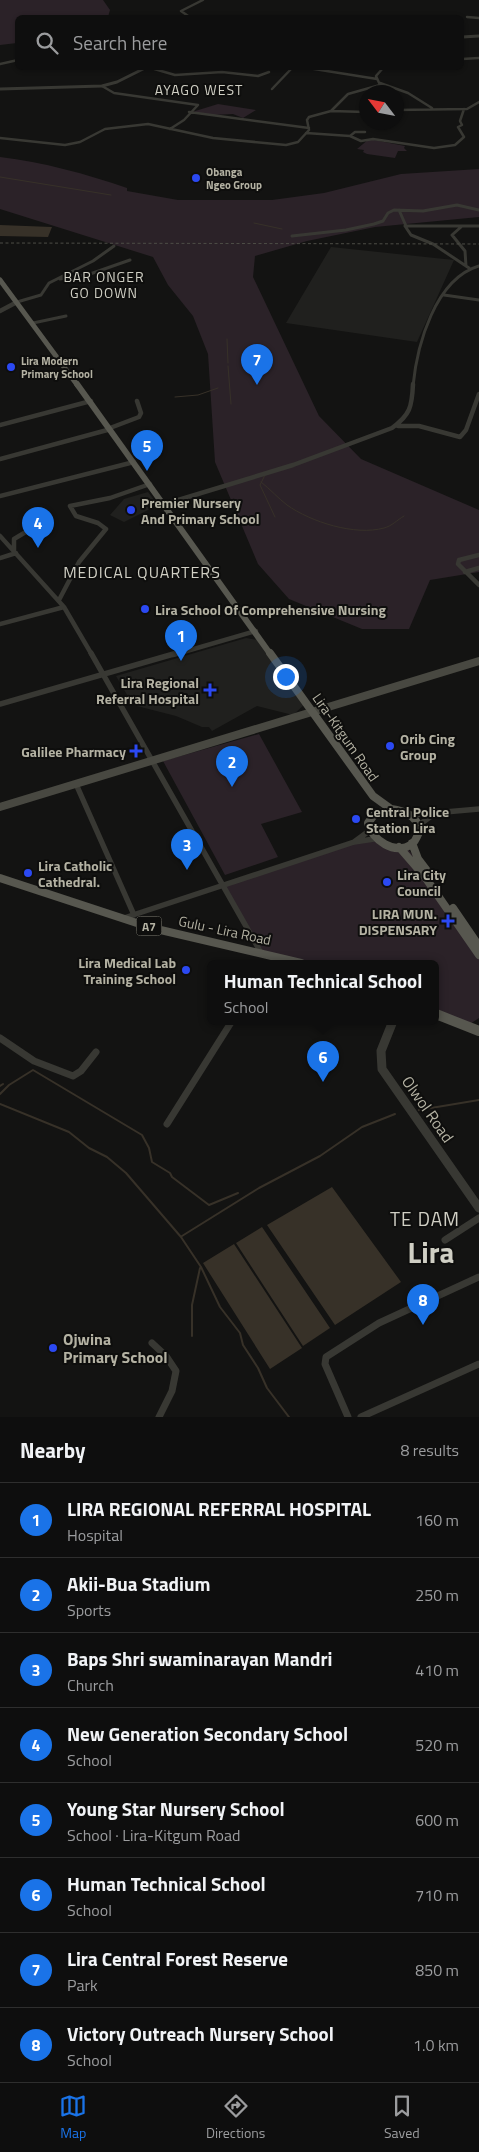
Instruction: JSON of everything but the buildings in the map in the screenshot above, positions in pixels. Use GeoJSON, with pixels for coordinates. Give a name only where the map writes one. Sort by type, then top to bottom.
{"type":"FeatureCollection","features":[{"type":"Feature","properties":{"kind":"main road","name":"Lira-Kitgum Road"},"geometry":{"type":"LineString","coordinates":[[0,280],[91,401],[373,796],[391,809]]}},
{"type":"Feature","properties":{"kind":"main road"},"geometry":{"type":"LineString","coordinates":[[0,806],[479,662]]}},
{"type":"Feature","properties":{"kind":"main road","name":"Lira-Kitgum Road"},"geometry":{"type":"LineString","coordinates":[[373,796],[376,814]]}},
{"type":"Feature","properties":{"kind":"main road"},"geometry":{"type":"LineString","coordinates":[[391,809],[411,815],[419,825],[419,835],[412,843],[399,847],[384,846],[374,839],[369,831],[369,821],[376,814],[391,809]]}},
{"type":"Feature","properties":{"kind":"main road"},"geometry":{"type":"LineString","coordinates":[[412,843],[416,860],[479,955]]}},
{"type":"Feature","properties":{"kind":"main road"},"geometry":{"type":"LineString","coordinates":[[399,847],[416,860],[479,946]]}},
{"type":"Feature","properties":{"kind":"main road","name":"Gulu - Lira Road"},"geometry":{"type":"LineString","coordinates":[[0,878],[121,919],[174,934],[260,951],[271,959]]}},
{"type":"Feature","properties":{"kind":"main road"},"geometry":{"type":"LineString","coordinates":[[439,1015],[479,1031]]}},
{"type":"Feature","properties":{"kind":"street"},"geometry":{"type":"LineString","coordinates":[[187,15],[181,11],[203,0]]}},
{"type":"Feature","properties":{"kind":"street"},"geometry":{"type":"LineString","coordinates":[[474,15],[479,17]]}},
{"type":"Feature","properties":{"kind":"street"},"geometry":{"type":"LineString","coordinates":[[467,17],[479,17]]}},
{"type":"Feature","properties":{"kind":"street"},"geometry":{"type":"LineString","coordinates":[[464,37],[479,36]]}},
{"type":"Feature","properties":{"kind":"street"},"geometry":{"type":"LineString","coordinates":[[464,59],[479,58]]}},
{"type":"Feature","properties":{"kind":"street"},"geometry":{"type":"LineString","coordinates":[[0,64],[15,61]]}},
{"type":"Feature","properties":{"kind":"street"},"geometry":{"type":"LineString","coordinates":[[0,89],[102,86],[117,82],[141,70]]}},
{"type":"Feature","properties":{"kind":"street"},"geometry":{"type":"LineString","coordinates":[[158,70],[175,75],[223,72],[258,76],[269,72]]}},
{"type":"Feature","properties":{"kind":"street"},"geometry":{"type":"LineString","coordinates":[[272,89],[290,70]]}},
{"type":"Feature","properties":{"kind":"street"},"geometry":{"type":"LineString","coordinates":[[321,70],[377,79],[380,83],[406,92],[417,101],[434,109]]}},
{"type":"Feature","properties":{"kind":"street"},"geometry":{"type":"LineString","coordinates":[[377,79],[382,70]]}},
{"type":"Feature","properties":{"kind":"street"},"geometry":{"type":"LineString","coordinates":[[331,111],[338,101],[348,94],[371,89],[380,83]]}},
{"type":"Feature","properties":{"kind":"street"},"geometry":{"type":"LineString","coordinates":[[102,86],[114,93],[198,105],[189,112],[184,120],[170,129]]}},
{"type":"Feature","properties":{"kind":"street"},"geometry":{"type":"LineString","coordinates":[[404,110],[464,109],[472,108],[479,102]]}},
{"type":"Feature","properties":{"kind":"street"},"geometry":{"type":"LineString","coordinates":[[306,133],[350,136],[361,141],[372,139],[416,147],[447,147],[459,143],[464,137],[458,127],[462,125],[460,121],[464,109]]}},
{"type":"Feature","properties":{"kind":"street"},"geometry":{"type":"LineString","coordinates":[[0,138],[65,145],[80,142],[105,129],[148,124],[213,138],[277,145],[297,143],[309,128],[308,118],[331,111],[359,112]]}},
{"type":"Feature","properties":{"kind":"street"},"geometry":{"type":"LineString","coordinates":[[189,112],[309,128]]}},
{"type":"Feature","properties":{"kind":"street"},"geometry":{"type":"LineString","coordinates":[[350,136],[355,132],[365,132]]}},
{"type":"Feature","properties":{"kind":"street"},"geometry":{"type":"LineString","coordinates":[[292,236],[346,230],[374,224],[383,221],[390,211],[423,211],[457,205],[479,210]]}},
{"type":"Feature","properties":{"kind":"street"},"geometry":{"type":"LineString","coordinates":[[402,210],[406,226],[411,235],[432,244],[467,267],[479,266]]}},
{"type":"Feature","properties":{"kind":"street"},"geometry":{"type":"LineString","coordinates":[[406,226],[479,226]]}},
{"type":"Feature","properties":{"kind":"street"},"geometry":{"type":"LineString","coordinates":[[165,504],[362,441],[398,426],[405,419],[410,409],[418,348],[432,314],[444,295],[467,267],[465,251],[452,235],[461,227]]}},
{"type":"Feature","properties":{"kind":"street"},"geometry":{"type":"LineString","coordinates":[[0,311],[17,302],[41,295],[47,285],[93,261],[114,246]]}},
{"type":"Feature","properties":{"kind":"street"},"geometry":{"type":"LineString","coordinates":[[57,279],[71,279],[107,269],[124,260],[130,260]]}},
{"type":"Feature","properties":{"kind":"street"},"geometry":{"type":"LineString","coordinates":[[444,295],[479,300]]}},
{"type":"Feature","properties":{"kind":"street"},"geometry":{"type":"LineString","coordinates":[[34,323],[66,316]]}},
{"type":"Feature","properties":{"kind":"street"},"geometry":{"type":"LineString","coordinates":[[398,426],[419,426],[460,436],[466,430],[479,394]]}},
{"type":"Feature","properties":{"kind":"street"},"geometry":{"type":"LineString","coordinates":[[0,426],[91,401]]}},
{"type":"Feature","properties":{"kind":"street"},"geometry":{"type":"LineString","coordinates":[[0,459],[111,429],[139,417],[141,413],[137,401]]}},
{"type":"Feature","properties":{"kind":"street"},"geometry":{"type":"LineString","coordinates":[[0,496],[134,461]]}},
{"type":"Feature","properties":{"kind":"street"},"geometry":{"type":"LineString","coordinates":[[59,600],[79,562],[106,528],[100,524],[81,519],[70,506],[110,498],[150,484]]}},
{"type":"Feature","properties":{"kind":"street"},"geometry":{"type":"LineString","coordinates":[[15,552],[14,539],[30,530]]}},
{"type":"Feature","properties":{"kind":"street"},"geometry":{"type":"LineString","coordinates":[[0,536],[64,607],[154,760],[221,885],[260,951]]}},
{"type":"Feature","properties":{"kind":"street"},"geometry":{"type":"LineString","coordinates":[[0,558],[15,552]]}},
{"type":"Feature","properties":{"kind":"street"},"geometry":{"type":"LineString","coordinates":[[479,555],[458,562],[479,586]]}},
{"type":"Feature","properties":{"kind":"street"},"geometry":{"type":"LineString","coordinates":[[465,572],[479,568]]}},
{"type":"Feature","properties":{"kind":"street"},"geometry":{"type":"LineString","coordinates":[[472,579],[479,577]]}},
{"type":"Feature","properties":{"kind":"street"},"geometry":{"type":"LineString","coordinates":[[0,624],[64,607]]}},
{"type":"Feature","properties":{"kind":"street"},"geometry":{"type":"LineString","coordinates":[[0,704],[256,631]]}},
{"type":"Feature","properties":{"kind":"street"},"geometry":{"type":"LineString","coordinates":[[76,784],[129,900],[134,915]]}},
{"type":"Feature","properties":{"kind":"street"},"geometry":{"type":"LineString","coordinates":[[411,815],[479,809]]}},
{"type":"Feature","properties":{"kind":"street"},"geometry":{"type":"LineString","coordinates":[[419,825],[434,814]]}},
{"type":"Feature","properties":{"kind":"street"},"geometry":{"type":"LineString","coordinates":[[354,842],[369,831]]}},
{"type":"Feature","properties":{"kind":"street"},"geometry":{"type":"LineString","coordinates":[[121,919],[354,842],[374,839]]}},
{"type":"Feature","properties":{"kind":"street"},"geometry":{"type":"LineString","coordinates":[[167,1124],[229,1025]]}},
{"type":"Feature","properties":{"kind":"street","name":"Olwol Road"},"geometry":{"type":"LineString","coordinates":[[391,1025],[380,1054],[382,1069],[476,1196],[479,1208]]}},
{"type":"Feature","properties":{"kind":"street"},"geometry":{"type":"LineString","coordinates":[[0,1038],[34,1061],[73,1076],[81,1071],[96,1052]]}},
{"type":"Feature","properties":{"kind":"street"},"geometry":{"type":"LineString","coordinates":[[445,1240],[479,1218]]}},
{"type":"Feature","properties":{"kind":"street"},"geometry":{"type":"LineString","coordinates":[[348,1417],[324,1364],[326,1357],[352,1339],[387,1320],[479,1277]]}},
{"type":"Feature","properties":{"kind":"street"},"geometry":{"type":"LineString","coordinates":[[152,1343],[166,1356],[176,1371],[172,1391],[159,1417]]}},
{"type":"Feature","properties":{"kind":"street"},"geometry":{"type":"LineString","coordinates":[[361,1417],[479,1364]]}},
{"type":"Feature","properties":{"kind":"shaded area"},"geometry":{"type":"Polygon","coordinates":[[[0,0],[103,0],[110,10],[109,15],[15,15],[15,43],[0,45],[0,0]]]}},
{"type":"Feature","properties":{"kind":"shaded area"},"geometry":{"type":"Polygon","coordinates":[[[218,104],[256,110],[243,118],[233,114],[212,115],[192,112],[218,104]]]}},
{"type":"Feature","properties":{"kind":"shaded area"},"geometry":{"type":"Polygon","coordinates":[[[369,139],[405,146],[404,148],[407,151],[398,151],[395,158],[367,154],[363,152],[364,150],[357,149],[369,139]]]}},
{"type":"Feature","properties":{"kind":"shaded area"},"geometry":{"type":"Polygon","coordinates":[[[0,157],[64,169],[127,188],[127,191],[178,200],[272,200],[324,193],[401,174],[479,169],[479,217],[375,227],[307,241],[255,256],[253,277],[319,416],[361,459],[479,510],[479,572],[430,580],[409,629],[362,629],[289,599],[258,564],[215,462],[208,354],[193,316],[168,285],[153,257],[0,209],[0,157]]]}},
{"type":"Feature","properties":{"kind":"shaded area"},"geometry":{"type":"Polygon","coordinates":[[[0,225],[52,227],[48,237],[0,236],[0,225]]]}},
{"type":"Feature","properties":{"kind":"shaded area"},"geometry":{"type":"Polygon","coordinates":[[[331,247],[454,260],[417,342],[286,323],[331,247]]]}},
{"type":"Feature","properties":{"kind":"shaded area","name":"Premier Nursery And Primary School"},"geometry":{"type":"Polygon","coordinates":[[[148,492],[158,505],[124,522],[110,515],[124,499],[148,492]]]}},
{"type":"Feature","properties":{"kind":"shaded area","name":"Lira Regional Referral Hospital"},"geometry":{"type":"Polygon","coordinates":[[[246,638],[258,640],[305,704],[293,715],[257,706],[212,731],[209,727],[202,727],[176,716],[133,705],[116,676],[246,638]]]}},
{"type":"Feature","properties":{"kind":"shaded area"},"geometry":{"type":"Polygon","coordinates":[[[259,734],[302,812],[261,824],[278,857],[225,875],[163,761],[259,734]]]}},
{"type":"Feature","properties":{"kind":"shaded area"},"geometry":{"type":"Polygon","coordinates":[[[372,838],[383,845],[406,846],[479,949],[479,1018],[467,1026],[439,1015],[439,960],[289,960],[264,953],[222,886],[372,838]]]}},
{"type":"Feature","properties":{"kind":"shaded area"},"geometry":{"type":"Polygon","coordinates":[[[332,1187],[401,1282],[335,1325],[267,1225],[332,1187]]]}},
{"type":"Feature","properties":{"kind":"shaded area"},"geometry":{"type":"Polygon","coordinates":[[[262,1227],[330,1328],[303,1346],[236,1243],[262,1227]]]}},
{"type":"Feature","properties":{"kind":"shaded area"},"geometry":{"type":"Polygon","coordinates":[[[234,1244],[302,1348],[270,1369],[203,1263],[234,1244]]]}},
{"type":"Feature","properties":{"kind":"waterway"},"geometry":{"type":"LineString","coordinates":[[0,177],[111,195]]}},
{"type":"Feature","properties":{"kind":"waterway"},"geometry":{"type":"LineString","coordinates":[[254,223],[282,229]]}},
{"type":"Feature","properties":{"kind":"waterway"},"geometry":{"type":"LineString","coordinates":[[227,339],[228,363]]}},
{"type":"Feature","properties":{"kind":"waterway"},"geometry":{"type":"LineString","coordinates":[[228,366],[231,404]]}},
{"type":"Feature","properties":{"kind":"waterway"},"geometry":{"type":"LineString","coordinates":[[175,397],[198,395],[218,388]]}},
{"type":"Feature","properties":{"kind":"waterway"},"geometry":{"type":"LineString","coordinates":[[261,482],[265,475]]}},
{"type":"Feature","properties":{"kind":"waterway"},"geometry":{"type":"LineString","coordinates":[[261,482],[284,503],[297,511],[334,526],[347,529],[372,530],[387,527],[404,516]]}},
{"type":"Feature","properties":{"kind":"waterway"},"geometry":{"type":"LineString","coordinates":[[261,482],[260,485],[275,517]]}},
{"type":"Feature","properties":{"kind":"waterway"},"geometry":{"type":"LineString","coordinates":[[0,1094],[9,1085],[33,1070],[142,1135],[149,1148],[152,1162],[170,1173],[172,1177],[209,1205],[238,1193]]}},
{"type":"Feature","properties":{"kind":"waterway"},"geometry":{"type":"LineString","coordinates":[[419,1110],[479,1100]]}},
{"type":"Feature","properties":{"kind":"waterway"},"geometry":{"type":"LineString","coordinates":[[0,1104],[69,1132],[89,1148],[107,1157],[126,1173],[181,1237],[201,1267],[220,1307],[240,1333],[243,1345],[258,1368],[267,1388],[289,1417]]}},
{"type":"Feature","properties":{"kind":"waterway"},"geometry":{"type":"LineString","coordinates":[[182,1236],[259,1188],[320,1156],[362,1127],[395,1114]]}},
{"type":"Feature","properties":{"kind":"waterway"},"geometry":{"type":"LineString","coordinates":[[192,1336],[192,1305],[200,1268]]}},
{"type":"Feature","properties":{"kind":"railway"},"geometry":{"type":"LineString","coordinates":[[0,243],[479,244]]}},
{"type":"Feature","properties":{"kind":"place","name":"Obanga Ngeo Group"},"geometry":{"type":"Point","coordinates":[196,178]}},
{"type":"Feature","properties":{"kind":"place","name":"Lira Modern Primary School"},"geometry":{"type":"Point","coordinates":[11,367]}},
{"type":"Feature","properties":{"kind":"place","name":"Lira Central Forest Reserve"},"geometry":{"type":"Point","coordinates":[257,385]}},
{"type":"Feature","properties":{"kind":"place","name":"Young Star Nursery School"},"geometry":{"type":"Point","coordinates":[147,471]}},
{"type":"Feature","properties":{"kind":"place","name":"Premier Nursery And Primary School"},"geometry":{"type":"Point","coordinates":[131,510]}},
{"type":"Feature","properties":{"kind":"place","name":"New Generation Secondary School"},"geometry":{"type":"Point","coordinates":[38,548]}},
{"type":"Feature","properties":{"kind":"place","name":"Lira School Of Comprehensive Nursing"},"geometry":{"type":"Point","coordinates":[145,609]}},
{"type":"Feature","properties":{"kind":"place","name":"LIRA REGIONAL REFERRAL HOSPITAL"},"geometry":{"type":"Point","coordinates":[181,661]}},
{"type":"Feature","properties":{"kind":"place","name":"Lira Regional Referral Hospital"},"geometry":{"type":"Point","coordinates":[210,690]}},
{"type":"Feature","properties":{"kind":"place","name":"Orib Cing Group"},"geometry":{"type":"Point","coordinates":[390,746]}},
{"type":"Feature","properties":{"kind":"place","name":"Galilee Pharmacy"},"geometry":{"type":"Point","coordinates":[136,751]}},
{"type":"Feature","properties":{"kind":"place","name":"Akii-Bua Stadium"},"geometry":{"type":"Point","coordinates":[232,787]}},
{"type":"Feature","properties":{"kind":"place","name":"Central Police Station Lira"},"geometry":{"type":"Point","coordinates":[356,819]}},
{"type":"Feature","properties":{"kind":"place","name":"Baps Shri swaminarayan Mandri"},"geometry":{"type":"Point","coordinates":[187,870]}},
{"type":"Feature","properties":{"kind":"place","name":"Lira Catholic Cathedral."},"geometry":{"type":"Point","coordinates":[28,873]}},
{"type":"Feature","properties":{"kind":"place","name":"Lira City Council"},"geometry":{"type":"Point","coordinates":[387,882]}},
{"type":"Feature","properties":{"kind":"place","name":"LIRA MUN. DISPENSARY"},"geometry":{"type":"Point","coordinates":[448,921]}},
{"type":"Feature","properties":{"kind":"place","name":"Lira Medical Lab Training School"},"geometry":{"type":"Point","coordinates":[186,970]}},
{"type":"Feature","properties":{"kind":"place","name":"Human Technical School"},"geometry":{"type":"Point","coordinates":[323,1082]}},
{"type":"Feature","properties":{"kind":"place","name":"Victory Outreach Nursery School"},"geometry":{"type":"Point","coordinates":[423,1325]}},
{"type":"Feature","properties":{"kind":"place","name":"Ojwina Primary School"},"geometry":{"type":"Point","coordinates":[53,1348]}},
{"type":"Feature","properties":{"kind":"district","name":"AYAGO WEST"},"geometry":{"type":"Point","coordinates":[199,89]}},
{"type":"Feature","properties":{"kind":"district","name":"BAR ONGER GO DOWN"},"geometry":{"type":"Point","coordinates":[104,284]}},
{"type":"Feature","properties":{"kind":"district","name":"MEDICAL QUARTERS"},"geometry":{"type":"Point","coordinates":[142,572]}},
{"type":"Feature","properties":{"kind":"district","name":"TE DAM"},"geometry":{"type":"Point","coordinates":[425,1218]}},
{"type":"Feature","properties":{"kind":"district","name":"Lira"},"geometry":{"type":"Point","coordinates":[431,1252]}}]}
